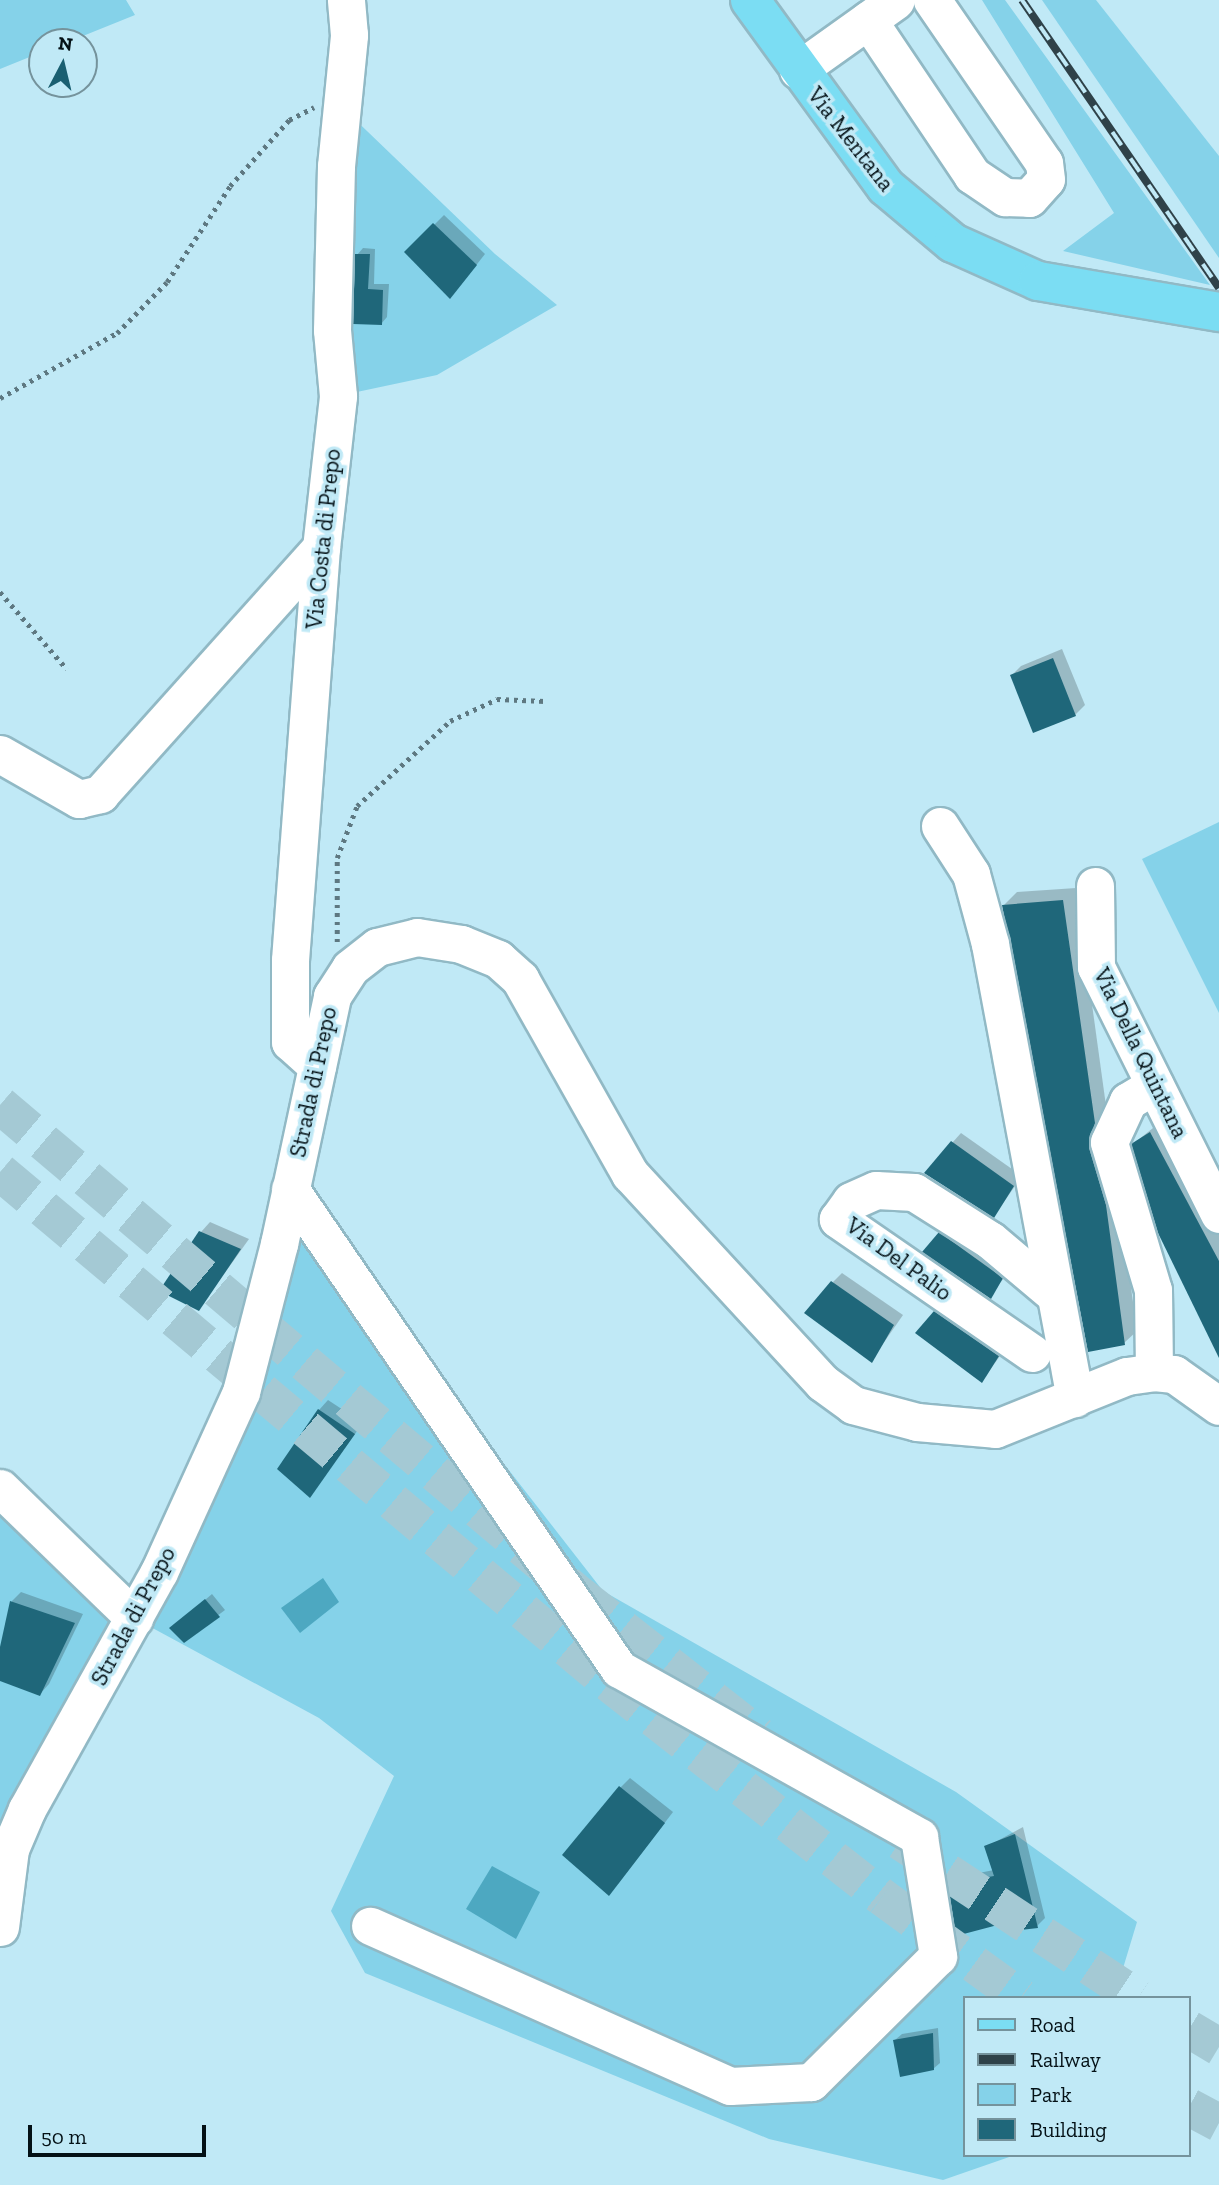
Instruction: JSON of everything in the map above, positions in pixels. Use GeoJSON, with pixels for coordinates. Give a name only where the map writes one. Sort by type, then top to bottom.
{"type":"FeatureCollection","features":[{"type":"Feature","properties":{"kind":"main road","name":"Via Mentana"},"geometry":{"type":"LineString","coordinates":[[750,0],[886,187],[953,243],[1038,282],[1210,311]]}},
{"type":"Feature","properties":{"kind":"street"},"geometry":{"type":"LineString","coordinates":[[316,0],[326,10],[342,101]]}},
{"type":"Feature","properties":{"kind":"street","name":"Via Costa di Prepo"},"geometry":{"type":"LineString","coordinates":[[317,1066],[290,1042],[290,960],[321,548],[338,396],[332,316],[336,166],[349,36],[346,0]]}},
{"type":"Feature","properties":{"kind":"street"},"geometry":{"type":"LineString","coordinates":[[799,70],[882,10],[972,175],[1005,197],[1029,198],[1046,179],[1044,163],[932,0]]}},
{"type":"Feature","properties":{"kind":"street"},"geometry":{"type":"LineString","coordinates":[[0,754],[79,799],[100,794],[321,548]]}},
{"type":"Feature","properties":{"kind":"street"},"geometry":{"type":"LineString","coordinates":[[940,826],[971,874],[990,944],[1075,1398]]}},
{"type":"Feature","properties":{"kind":"street","name":"Via Della Quintana"},"geometry":{"type":"LineString","coordinates":[[1096,886],[1096,967],[1219,1214]]}},
{"type":"Feature","properties":{"kind":"street","name":"Strada di Prepo"},"geometry":{"type":"LineString","coordinates":[[0,1927],[10,1849],[27,1809],[134,1618],[241,1392],[290,1189],[332,996],[350,968],[377,947],[417,937],[461,944],[498,960],[520,979],[631,1174],[822,1384],[853,1405],[918,1422],[995,1429],[1127,1376],[1154,1372],[1174,1374],[1219,1406]]}},
{"type":"Feature","properties":{"kind":"street"},"geometry":{"type":"LineString","coordinates":[[1154,1372],[1153,1290],[1109,1142],[1128,1101],[1155,1085]]}},
{"type":"Feature","properties":{"kind":"street"},"geometry":{"type":"LineString","coordinates":[[290,1189],[620,1669],[919,1837],[939,1956],[811,2082],[730,2086],[370,1926]]}},
{"type":"Feature","properties":{"kind":"street","name":"Via Del Palio"},"geometry":{"type":"LineString","coordinates":[[1032,1353],[838,1219],[851,1202],[876,1190],[914,1192],[990,1240],[1054,1294]]}},
{"type":"Feature","properties":{"kind":"street"},"geometry":{"type":"LineString","coordinates":[[0,1488],[134,1618]]}},
{"type":"Feature","properties":{"kind":"path"},"geometry":{"type":"LineString","coordinates":[[0,398],[117,333],[167,282],[230,186],[289,120],[318,104],[342,101]]}},
{"type":"Feature","properties":{"kind":"path"},"geometry":{"type":"LineString","coordinates":[[0,592],[67,669]]}},
{"type":"Feature","properties":{"kind":"path"},"geometry":{"type":"LineString","coordinates":[[350,968],[337,947],[337,858],[357,806],[450,721],[497,699],[545,701]]}},
{"type":"Feature","properties":{"kind":"green space"},"geometry":{"type":"Polygon","coordinates":[[[0,0],[126,0],[135,15],[98,30],[28,28],[28,58],[0,69],[0,0]]]}},
{"type":"Feature","properties":{"kind":"green space"},"geometry":{"type":"Polygon","coordinates":[[[982,0],[1005,0],[1210,285],[1063,251],[1114,213],[982,0]]]}},
{"type":"Feature","properties":{"kind":"green space"},"geometry":{"type":"Polygon","coordinates":[[[1042,0],[1096,0],[1219,156],[1219,258],[1042,0]]]}},
{"type":"Feature","properties":{"kind":"green space"},"geometry":{"type":"Polygon","coordinates":[[[342,107],[495,254],[557,305],[437,375],[338,396],[342,107]]]}},
{"type":"Feature","properties":{"kind":"green space"},"geometry":{"type":"Polygon","coordinates":[[[1219,822],[1219,1013],[1142,859],[1219,822]]]}},
{"type":"Feature","properties":{"kind":"green space"},"geometry":{"type":"Polygon","coordinates":[[[290,1189],[603,1591],[956,1792],[1137,1922],[1115,1996],[964,1996],[964,2157],[1009,2157],[943,2180],[769,2139],[365,1973],[331,1911],[394,1776],[319,1718],[134,1618],[27,1809],[0,1927],[0,1488],[133,1618],[241,1392],[290,1189]]]}},
{"type":"Feature","properties":{"kind":"shaded area"},"geometry":{"type":"Polygon","coordinates":[[[323,1578],[339,1602],[300,1633],[281,1608],[323,1578]]]}},
{"type":"Feature","properties":{"kind":"shaded area"},"geometry":{"type":"Polygon","coordinates":[[[492,1866],[540,1892],[516,1939],[466,1909],[492,1866]]]}},
{"type":"Feature","properties":{"kind":"building"},"geometry":{"type":"Polygon","coordinates":[[[433,223],[477,265],[450,299],[404,252],[433,223]]]}},
{"type":"Feature","properties":{"kind":"building"},"geometry":{"type":"Polygon","coordinates":[[[355,254],[370,254],[368,289],[383,290],[382,325],[353,324],[355,254]]]}},
{"type":"Feature","properties":{"kind":"building"},"geometry":{"type":"Polygon","coordinates":[[[1053,658],[1076,716],[1033,733],[1010,675],[1053,658]]]}},
{"type":"Feature","properties":{"kind":"building"},"geometry":{"type":"Polygon","coordinates":[[[1063,900],[1095,1123],[1089,1148],[1106,1205],[1125,1345],[1088,1352],[1002,905],[1063,900]]]}},
{"type":"Feature","properties":{"kind":"building"},"geometry":{"type":"Polygon","coordinates":[[[1150,1132],[1219,1261],[1219,1358],[1158,1233],[1131,1144],[1150,1132]]]}},
{"type":"Feature","properties":{"kind":"building"},"geometry":{"type":"Polygon","coordinates":[[[951,1141],[1014,1186],[994,1218],[924,1173],[951,1141]]]}},
{"type":"Feature","properties":{"kind":"building"},"geometry":{"type":"Polygon","coordinates":[[[199,1231],[241,1249],[199,1311],[159,1291],[199,1231]]]}},
{"type":"Feature","properties":{"kind":"building"},"geometry":{"type":"Polygon","coordinates":[[[939,1232],[1003,1278],[991,1299],[922,1252],[939,1232]]]}},
{"type":"Feature","properties":{"kind":"building"},"geometry":{"type":"Polygon","coordinates":[[[831,1281],[894,1325],[872,1363],[804,1313],[831,1281]]]}},
{"type":"Feature","properties":{"kind":"building"},"geometry":{"type":"Polygon","coordinates":[[[934,1311],[999,1356],[982,1383],[915,1333],[934,1311]]]}},
{"type":"Feature","properties":{"kind":"building"},"geometry":{"type":"Polygon","coordinates":[[[318,1409],[355,1434],[310,1498],[277,1469],[318,1409]]]}},
{"type":"Feature","properties":{"kind":"building"},"geometry":{"type":"Polygon","coordinates":[[[205,1599],[220,1617],[184,1643],[169,1628],[205,1599]]]}},
{"type":"Feature","properties":{"kind":"building"},"geometry":{"type":"Polygon","coordinates":[[[10,1601],[75,1623],[40,1696],[0,1681],[0,1647],[10,1601]]]}},
{"type":"Feature","properties":{"kind":"building"},"geometry":{"type":"Polygon","coordinates":[[[619,1786],[665,1823],[609,1896],[562,1855],[619,1786]]]}},
{"type":"Feature","properties":{"kind":"building"},"geometry":{"type":"Polygon","coordinates":[[[1015,1834],[1038,1928],[1012,1931],[1009,1922],[956,1936],[948,1884],[994,1876],[984,1846],[1015,1834]]]}},
{"type":"Feature","properties":{"kind":"building"},"geometry":{"type":"Polygon","coordinates":[[[933,2033],[934,2070],[900,2077],[893,2040],[933,2033]]]}},
{"type":"Feature","properties":{"kind":"tunnel"},"geometry":{"type":"LineString","coordinates":[[0,1105],[578,1594],[759,1736]]}},
{"type":"Feature","properties":{"kind":"tunnel"},"geometry":{"type":"LineString","coordinates":[[0,1172],[609,1683],[882,1897],[1018,1996]]}},
{"type":"Feature","properties":{"kind":"tunnel"},"geometry":{"type":"LineString","coordinates":[[900,1841],[1135,1996]]}},
{"type":"Feature","properties":{"kind":"tunnel"},"geometry":{"type":"LineString","coordinates":[[1191,2030],[1219,2047]]}},
{"type":"Feature","properties":{"kind":"tunnel"},"geometry":{"type":"LineString","coordinates":[[1191,2108],[1219,2123]]}},
{"type":"Feature","properties":{"kind":"railway"},"geometry":{"type":"LineString","coordinates":[[1022,0],[1219,288]]}}]}
